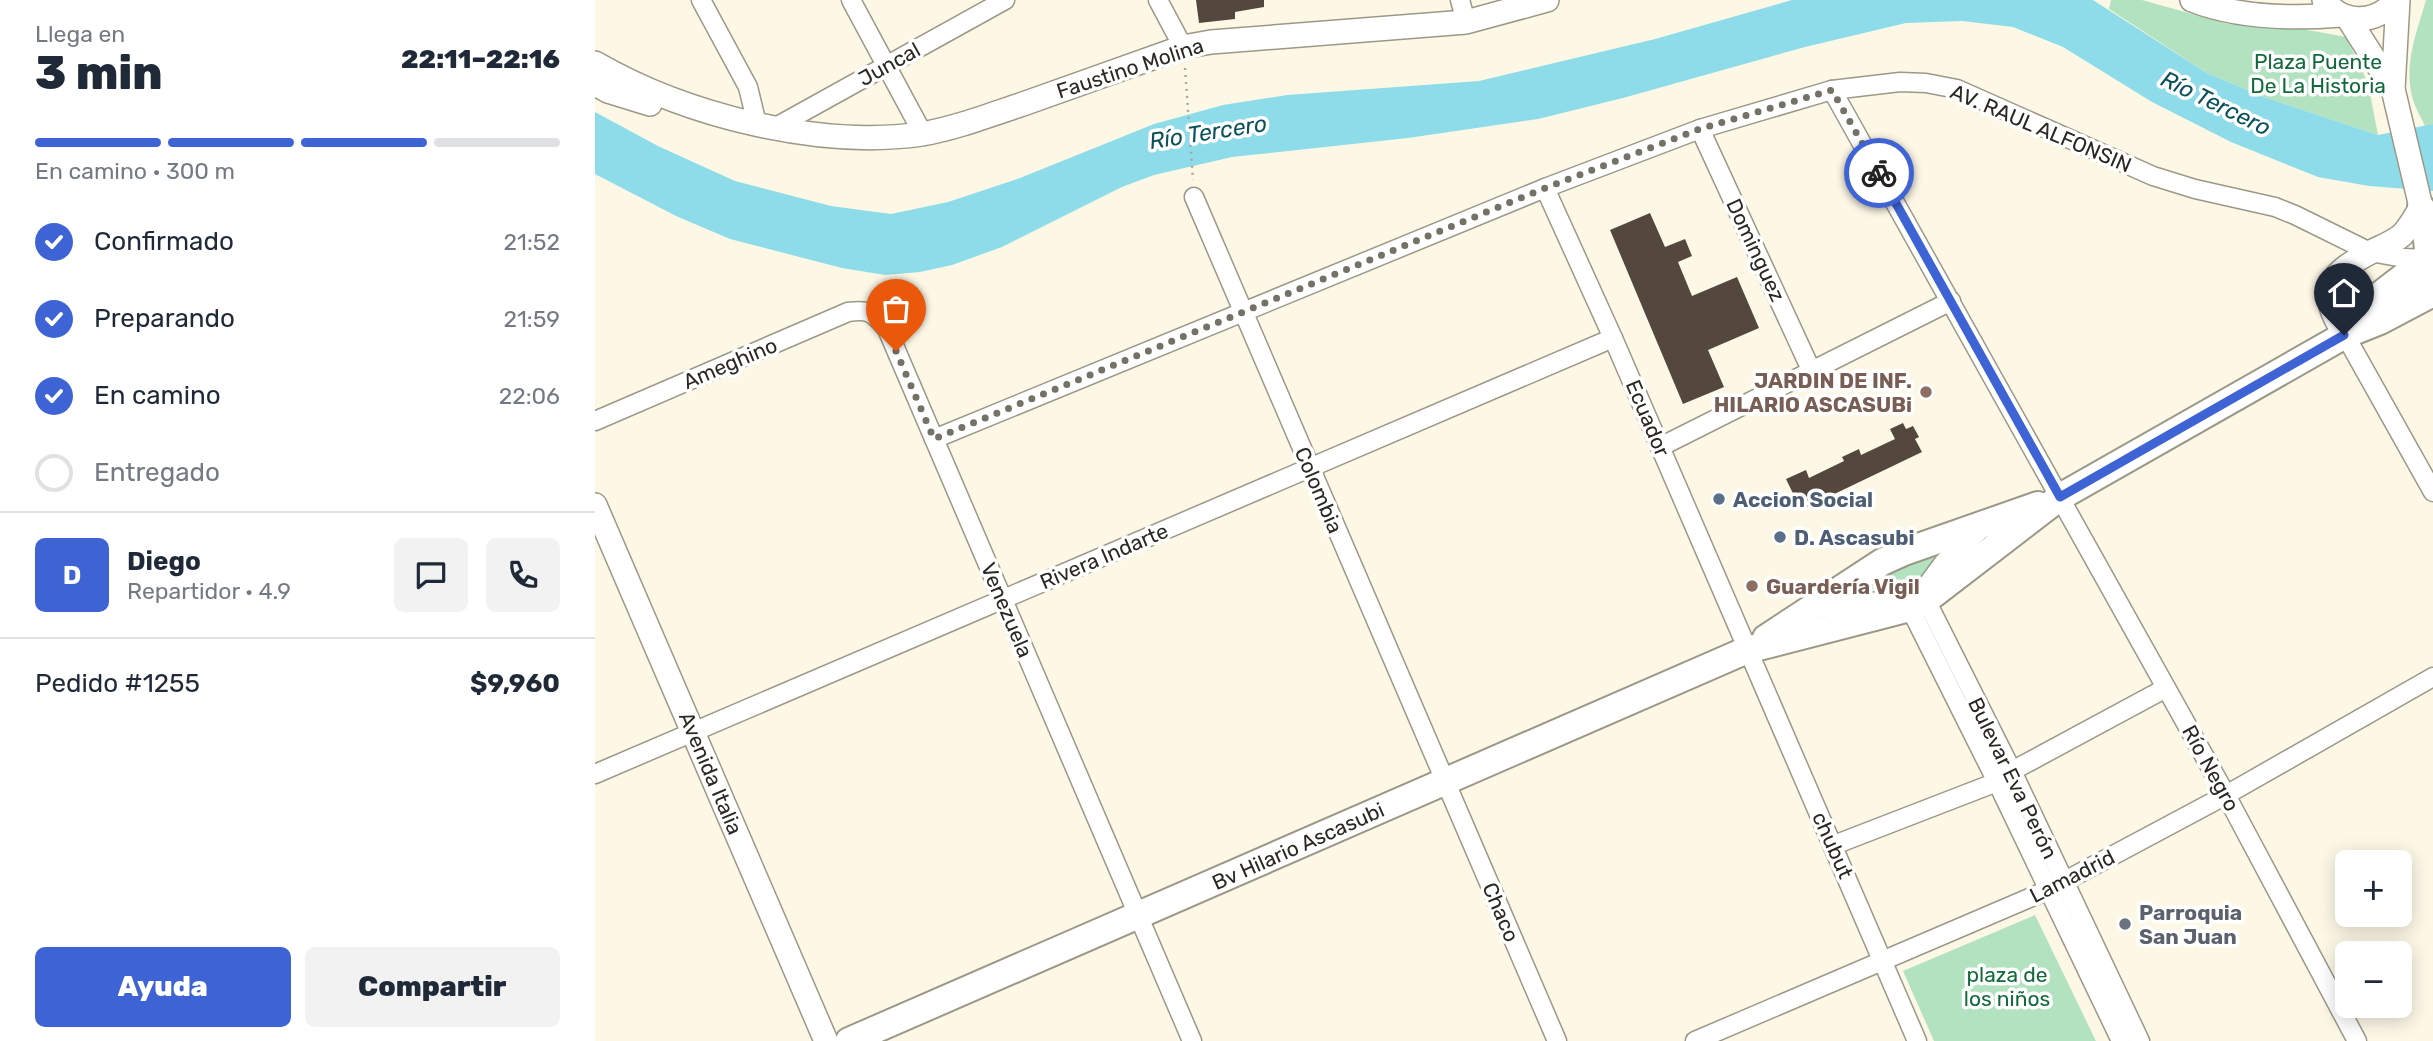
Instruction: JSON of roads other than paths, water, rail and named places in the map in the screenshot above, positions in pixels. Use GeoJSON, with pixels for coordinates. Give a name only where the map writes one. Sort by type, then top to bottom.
{"type":"FeatureCollection","features":[{"type":"Feature","properties":{"kind":"main road"},"geometry":{"type":"LineString","coordinates":[[2380,321],[2392,305],[2422,284],[2430,257],[2427,212]]}},
{"type":"Feature","properties":{"kind":"main road"},"geometry":{"type":"LineString","coordinates":[[2344,335],[2357,314],[2373,299],[2430,257]]}},
{"type":"Feature","properties":{"kind":"main road"},"geometry":{"type":"LineString","coordinates":[[1747,650],[1918,602],[2060,497],[2344,335],[2380,321],[2433,293]]}},
{"type":"Feature","properties":{"kind":"main road"},"geometry":{"type":"LineString","coordinates":[[1747,650],[1882,562],[2060,497]]}},
{"type":"Feature","properties":{"kind":"main road","name":"Bv Hilario Ascasubi"},"geometry":{"type":"LineString","coordinates":[[849,1041],[1747,650]]}},
{"type":"Feature","properties":{"kind":"street"},"geometry":{"type":"LineString","coordinates":[[701,0],[766,126]]}},
{"type":"Feature","properties":{"kind":"street"},"geometry":{"type":"LineString","coordinates":[[851,0],[923,134]]}},
{"type":"Feature","properties":{"kind":"street","name":"Juncal"},"geometry":{"type":"LineString","coordinates":[[766,126],[887,65],[1005,0]]}},
{"type":"Feature","properties":{"kind":"street"},"geometry":{"type":"LineString","coordinates":[[1158,0],[1183,47]]}},
{"type":"Feature","properties":{"kind":"street","name":"Faustino Molina"},"geometry":{"type":"LineString","coordinates":[[595,63],[675,101],[766,126],[854,138],[923,134],[985,117],[1183,47],[1547,0]]}},
{"type":"Feature","properties":{"kind":"street"},"geometry":{"type":"LineString","coordinates":[[2192,0],[2228,11],[2257,15],[2322,17],[2338,11],[2363,19],[2377,16],[2397,0]]}},
{"type":"Feature","properties":{"kind":"street"},"geometry":{"type":"LineString","coordinates":[[2397,0],[2393,89],[2427,212],[2400,236],[2343,269],[2329,288],[2328,301],[2331,314],[2433,492]]}},
{"type":"Feature","properties":{"kind":"street"},"geometry":{"type":"LineString","coordinates":[[2338,11],[2393,89]]}},
{"type":"Feature","properties":{"kind":"street"},"geometry":{"type":"LineString","coordinates":[[595,52],[615,64],[639,86]]}},
{"type":"Feature","properties":{"kind":"street","name":"AV. RAUL ALFONSIN"},"geometry":{"type":"LineString","coordinates":[[934,439],[1545,188],[1700,129],[1832,90],[1901,82],[1926,83],[1957,89],[2153,176],[2195,189],[2275,207],[2370,253],[2404,258],[2430,257]]}},
{"type":"Feature","properties":{"kind":"street","name":"Faustino Molina"},"geometry":{"type":"LineString","coordinates":[[595,84],[618,94],[668,108],[719,114]]}},
{"type":"Feature","properties":{"kind":"street","name":"Río Negro"},"geometry":{"type":"LineString","coordinates":[[1832,90],[2226,795],[2357,1041]]}},
{"type":"Feature","properties":{"kind":"street","name":"Dominguez"},"geometry":{"type":"LineString","coordinates":[[1700,129],[1812,372]]}},
{"type":"Feature","properties":{"kind":"street","name":"Ecuador"},"geometry":{"type":"LineString","coordinates":[[1545,188],[1613,338],[1747,650]]}},
{"type":"Feature","properties":{"kind":"street","name":"Colombia"},"geometry":{"type":"LineString","coordinates":[[1194,197],[1444,782]]}},
{"type":"Feature","properties":{"kind":"street"},"geometry":{"type":"LineString","coordinates":[[1660,447],[1951,301]]}},
{"type":"Feature","properties":{"kind":"street","name":"Ameghino"},"geometry":{"type":"LineString","coordinates":[[595,421],[848,312],[866,310]]}},
{"type":"Feature","properties":{"kind":"street","name":"Venezuela"},"geometry":{"type":"LineString","coordinates":[[866,310],[887,329],[1192,1041]]}},
{"type":"Feature","properties":{"kind":"street","name":"Rivera Indarte"},"geometry":{"type":"LineString","coordinates":[[595,774],[1613,338]]}},
{"type":"Feature","properties":{"kind":"street","name":"Avenida Italia"},"geometry":{"type":"LineString","coordinates":[[595,505],[826,1041]]}},
{"type":"Feature","properties":{"kind":"street"},"geometry":{"type":"LineString","coordinates":[[1807,611],[1859,602],[1918,602],[1944,562],[1989,522]]}},
{"type":"Feature","properties":{"kind":"street","name":"Bulevar Eva Perón"},"geometry":{"type":"LineString","coordinates":[[1918,602],[2005,777],[2121,1041]]}},
{"type":"Feature","properties":{"kind":"street","name":"chubut"},"geometry":{"type":"LineString","coordinates":[[1747,650],[1917,1041]]}},
{"type":"Feature","properties":{"kind":"street","name":"Lamadrid"},"geometry":{"type":"LineString","coordinates":[[1695,1041],[2055,886],[2226,795],[2433,677]]}},
{"type":"Feature","properties":{"kind":"street"},"geometry":{"type":"LineString","coordinates":[[1834,845],[2005,777],[2166,688]]}},
{"type":"Feature","properties":{"kind":"street","name":"Chaco"},"geometry":{"type":"LineString","coordinates":[[1444,782],[1557,1041]]}},
{"type":"Feature","properties":{"kind":"street","name":"Bulevar Eva Perón"},"geometry":{"type":"LineString","coordinates":[[2055,886],[2140,1041]]}},
{"type":"Feature","properties":{"kind":"water","name":"Río Tercero"},"geometry":{"type":"Polygon","coordinates":[[[1792,0],[2093,0],[2207,73],[2264,97],[2378,135],[2433,124],[2433,191],[2369,186],[2318,177],[2231,142],[2152,102],[2063,47],[2013,27],[1962,21],[1906,23],[1805,47],[1538,119],[1408,138],[1232,157],[1154,175],[1122,187],[1002,247],[952,265],[920,272],[885,275],[842,268],[730,239],[676,216],[595,174],[595,112],[658,146],[735,181],[831,206],[891,214],[948,202],[1020,178],[1154,124],[1223,105],[1287,95],[1479,81],[1655,39],[1792,0]]]}},
{"type":"Feature","properties":{"kind":"place","name":"JARDIN DE INF. HILARIO ASCASUBi"},"geometry":{"type":"Point","coordinates":[1926,392]}},
{"type":"Feature","properties":{"kind":"place","name":"Accion Social"},"geometry":{"type":"Point","coordinates":[1719,499]}},
{"type":"Feature","properties":{"kind":"place","name":"D. Ascasubi"},"geometry":{"type":"Point","coordinates":[1780,537]}},
{"type":"Feature","properties":{"kind":"place","name":"Guardería Vigil"},"geometry":{"type":"Point","coordinates":[1752,586]}},
{"type":"Feature","properties":{"kind":"place","name":"Parroquia San Juan"},"geometry":{"type":"Point","coordinates":[2125,924]}},
{"type":"Feature","properties":{"kind":"park label","name":"Plaza Puente De La Historia"},"geometry":{"type":"Point","coordinates":[2318,73]}},
{"type":"Feature","properties":{"kind":"park label","name":"plaza de los niños"},"geometry":{"type":"Point","coordinates":[2007,986]}}]}
